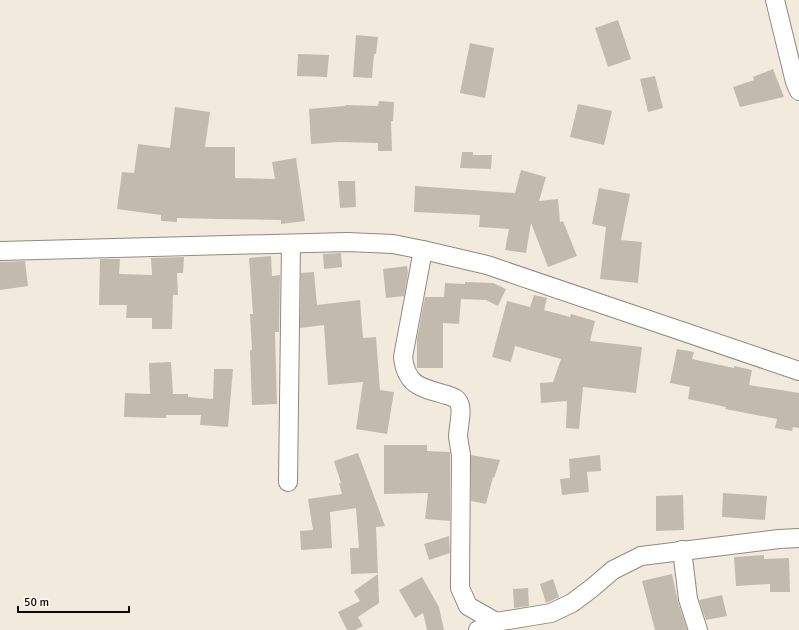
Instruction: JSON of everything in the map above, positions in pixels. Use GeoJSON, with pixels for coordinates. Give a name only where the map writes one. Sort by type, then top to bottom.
{"type":"FeatureCollection","features":[{"type":"Feature","properties":{"kind":"street"},"geometry":{"type":"LineString","coordinates":[[775,0],[799,91]]}},
{"type":"Feature","properties":{"kind":"street"},"geometry":{"type":"LineString","coordinates":[[0,251],[347,242],[393,244],[487,265],[799,371]]}},
{"type":"Feature","properties":{"kind":"street"},"geometry":{"type":"LineString","coordinates":[[288,482],[291,244]]}},
{"type":"Feature","properties":{"kind":"street"},"geometry":{"type":"LineString","coordinates":[[423,250],[403,357],[404,366],[413,382],[420,387],[454,398],[460,406],[458,438],[461,463],[460,588],[468,606],[496,622]]}},
{"type":"Feature","properties":{"kind":"street"},"geometry":{"type":"LineString","coordinates":[[478,630],[496,622],[551,613],[572,603],[613,570],[641,556],[682,550],[799,538]]}},
{"type":"Feature","properties":{"kind":"street"},"geometry":{"type":"LineString","coordinates":[[682,550],[688,599],[698,630]]}},
{"type":"Feature","properties":{"kind":"building"},"geometry":{"type":"Polygon","coordinates":[[[618,20],[631,59],[608,67],[595,28],[618,20]]]}},
{"type":"Feature","properties":{"kind":"building"},"geometry":{"type":"Polygon","coordinates":[[[356,35],[378,37],[376,54],[374,54],[372,78],[353,77],[356,35]]]}},
{"type":"Feature","properties":{"kind":"building"},"geometry":{"type":"Polygon","coordinates":[[[470,43],[494,48],[485,98],[460,93],[470,43]]]}},
{"type":"Feature","properties":{"kind":"building"},"geometry":{"type":"Polygon","coordinates":[[[298,54],[329,55],[327,77],[297,76],[298,54]]]}},
{"type":"Feature","properties":{"kind":"building"},"geometry":{"type":"Polygon","coordinates":[[[773,69],[784,97],[740,107],[733,87],[754,80],[753,77],[773,69]]]}},
{"type":"Feature","properties":{"kind":"building"},"geometry":{"type":"Polygon","coordinates":[[[655,76],[663,108],[648,112],[640,79],[655,76]]]}},
{"type":"Feature","properties":{"kind":"building"},"geometry":{"type":"Polygon","coordinates":[[[379,101],[394,102],[393,121],[391,121],[392,151],[378,151],[378,143],[339,142],[311,144],[309,109],[346,105],[378,106],[379,101]]]}},
{"type":"Feature","properties":{"kind":"building"},"geometry":{"type":"Polygon","coordinates":[[[578,104],[612,111],[604,145],[570,137],[578,104]]]}},
{"type":"Feature","properties":{"kind":"building"},"geometry":{"type":"Polygon","coordinates":[[[175,107],[210,112],[205,147],[235,147],[235,178],[275,179],[272,162],[296,158],[305,221],[281,224],[281,220],[177,218],[177,222],[161,221],[161,215],[117,209],[122,172],[134,173],[138,144],[170,148],[175,107]]]}},
{"type":"Feature","properties":{"kind":"building"},"geometry":{"type":"Polygon","coordinates":[[[462,152],[473,152],[473,155],[492,155],[491,169],[460,168],[462,152]]]}},
{"type":"Feature","properties":{"kind":"building"},"geometry":{"type":"Polygon","coordinates":[[[521,170],[546,177],[539,201],[558,199],[560,222],[563,221],[577,256],[548,267],[531,223],[526,253],[505,250],[509,229],[479,227],[480,215],[414,212],[415,186],[515,193],[521,170]]]}},
{"type":"Feature","properties":{"kind":"building"},"geometry":{"type":"Polygon","coordinates":[[[338,181],[355,181],[356,207],[340,208],[338,181]]]}},
{"type":"Feature","properties":{"kind":"building"},"geometry":{"type":"Polygon","coordinates":[[[599,188],[630,194],[621,240],[642,242],[638,283],[600,279],[606,227],[592,224],[599,188]]]}},
{"type":"Feature","properties":{"kind":"building"},"geometry":{"type":"Polygon","coordinates":[[[341,253],[342,267],[324,269],[323,254],[341,253]]]}},
{"type":"Feature","properties":{"kind":"building"},"geometry":{"type":"Polygon","coordinates":[[[271,256],[272,276],[280,275],[279,332],[275,332],[277,404],[252,405],[250,350],[252,350],[250,314],[253,314],[249,258],[271,256]]]}},
{"type":"Feature","properties":{"kind":"building"},"geometry":{"type":"Polygon","coordinates":[[[184,257],[183,273],[177,273],[178,295],[173,295],[172,329],[152,329],[152,318],[126,318],[127,305],[99,305],[100,259],[120,259],[119,274],[152,275],[151,258],[184,257]]]}},
{"type":"Feature","properties":{"kind":"building"},"geometry":{"type":"Polygon","coordinates":[[[25,261],[28,286],[0,290],[0,262],[25,261]]]}},
{"type":"Feature","properties":{"kind":"building"},"geometry":{"type":"Polygon","coordinates":[[[407,266],[408,273],[404,296],[386,298],[383,269],[407,266]]]}},
{"type":"Feature","properties":{"kind":"building"},"geometry":{"type":"Polygon","coordinates":[[[314,272],[317,305],[360,300],[363,338],[376,337],[380,390],[394,392],[387,434],[356,429],[363,382],[328,385],[324,325],[300,328],[301,273],[314,272]]]}},
{"type":"Feature","properties":{"kind":"building"},"geometry":{"type":"Polygon","coordinates":[[[465,282],[493,283],[506,289],[498,306],[486,300],[461,299],[459,324],[443,323],[443,368],[417,368],[417,339],[425,297],[444,297],[445,283],[465,284],[465,282]]]}},
{"type":"Feature","properties":{"kind":"building"},"geometry":{"type":"Polygon","coordinates":[[[534,295],[547,298],[544,310],[570,317],[571,314],[595,321],[590,341],[642,347],[636,393],[583,387],[579,429],[566,428],[567,401],[541,403],[540,383],[553,382],[561,359],[515,346],[511,362],[492,357],[507,301],[530,307],[534,295]]]}},
{"type":"Feature","properties":{"kind":"building"},"geometry":{"type":"Polygon","coordinates":[[[677,349],[694,352],[692,359],[734,368],[734,366],[752,370],[749,385],[799,393],[799,428],[793,427],[792,431],[775,428],[777,419],[725,409],[726,407],[688,399],[690,387],[670,383],[677,349]]]}},
{"type":"Feature","properties":{"kind":"building"},"geometry":{"type":"Polygon","coordinates":[[[171,362],[173,394],[188,394],[188,397],[213,399],[214,369],[233,369],[228,427],[200,425],[201,415],[166,415],[166,418],[124,417],[125,393],[150,394],[149,363],[171,362]]]}},
{"type":"Feature","properties":{"kind":"building"},"geometry":{"type":"Polygon","coordinates":[[[384,445],[427,445],[427,451],[450,452],[450,521],[425,519],[428,493],[384,494],[384,445]]]}},
{"type":"Feature","properties":{"kind":"building"},"geometry":{"type":"Polygon","coordinates":[[[358,453],[385,526],[376,527],[378,573],[351,574],[350,548],[359,548],[356,508],[330,512],[332,548],[301,550],[300,531],[313,530],[308,499],[342,494],[339,483],[341,483],[334,461],[358,453]]]}},
{"type":"Feature","properties":{"kind":"building"},"geometry":{"type":"Polygon","coordinates":[[[471,455],[500,460],[494,478],[493,477],[486,504],[471,501],[471,455]]]}},
{"type":"Feature","properties":{"kind":"building"},"geometry":{"type":"Polygon","coordinates":[[[600,455],[601,471],[587,472],[589,492],[562,495],[560,479],[570,478],[569,459],[600,455]]]}},
{"type":"Feature","properties":{"kind":"building"},"geometry":{"type":"Polygon","coordinates":[[[723,493],[767,496],[765,520],[722,517],[723,493]]]}},
{"type":"Feature","properties":{"kind":"building"},"geometry":{"type":"Polygon","coordinates":[[[683,495],[684,530],[656,531],[656,496],[683,495]]]}},
{"type":"Feature","properties":{"kind":"building"},"geometry":{"type":"Polygon","coordinates":[[[449,536],[450,553],[429,560],[424,544],[449,536]]]}},
{"type":"Feature","properties":{"kind":"building"},"geometry":{"type":"Polygon","coordinates":[[[764,555],[764,559],[789,558],[790,592],[770,592],[770,584],[736,586],[734,557],[764,555]]]}},
{"type":"Feature","properties":{"kind":"building"},"geometry":{"type":"Polygon","coordinates":[[[378,574],[379,603],[358,617],[363,626],[355,630],[347,630],[338,612],[360,601],[354,591],[378,574]]]}},
{"type":"Feature","properties":{"kind":"building"},"geometry":{"type":"Polygon","coordinates":[[[672,574],[678,602],[687,630],[655,630],[642,581],[672,574]]]}},
{"type":"Feature","properties":{"kind":"building"},"geometry":{"type":"Polygon","coordinates":[[[422,577],[439,607],[444,630],[427,630],[423,613],[415,618],[399,590],[422,577]]]}},
{"type":"Feature","properties":{"kind":"building"},"geometry":{"type":"Polygon","coordinates":[[[553,579],[559,597],[546,603],[540,584],[553,579]]]}},
{"type":"Feature","properties":{"kind":"building"},"geometry":{"type":"Polygon","coordinates":[[[528,588],[529,606],[514,608],[513,589],[528,588]]]}},
{"type":"Feature","properties":{"kind":"building"},"geometry":{"type":"Polygon","coordinates":[[[722,595],[727,616],[706,620],[699,600],[722,595]]]}}]}
